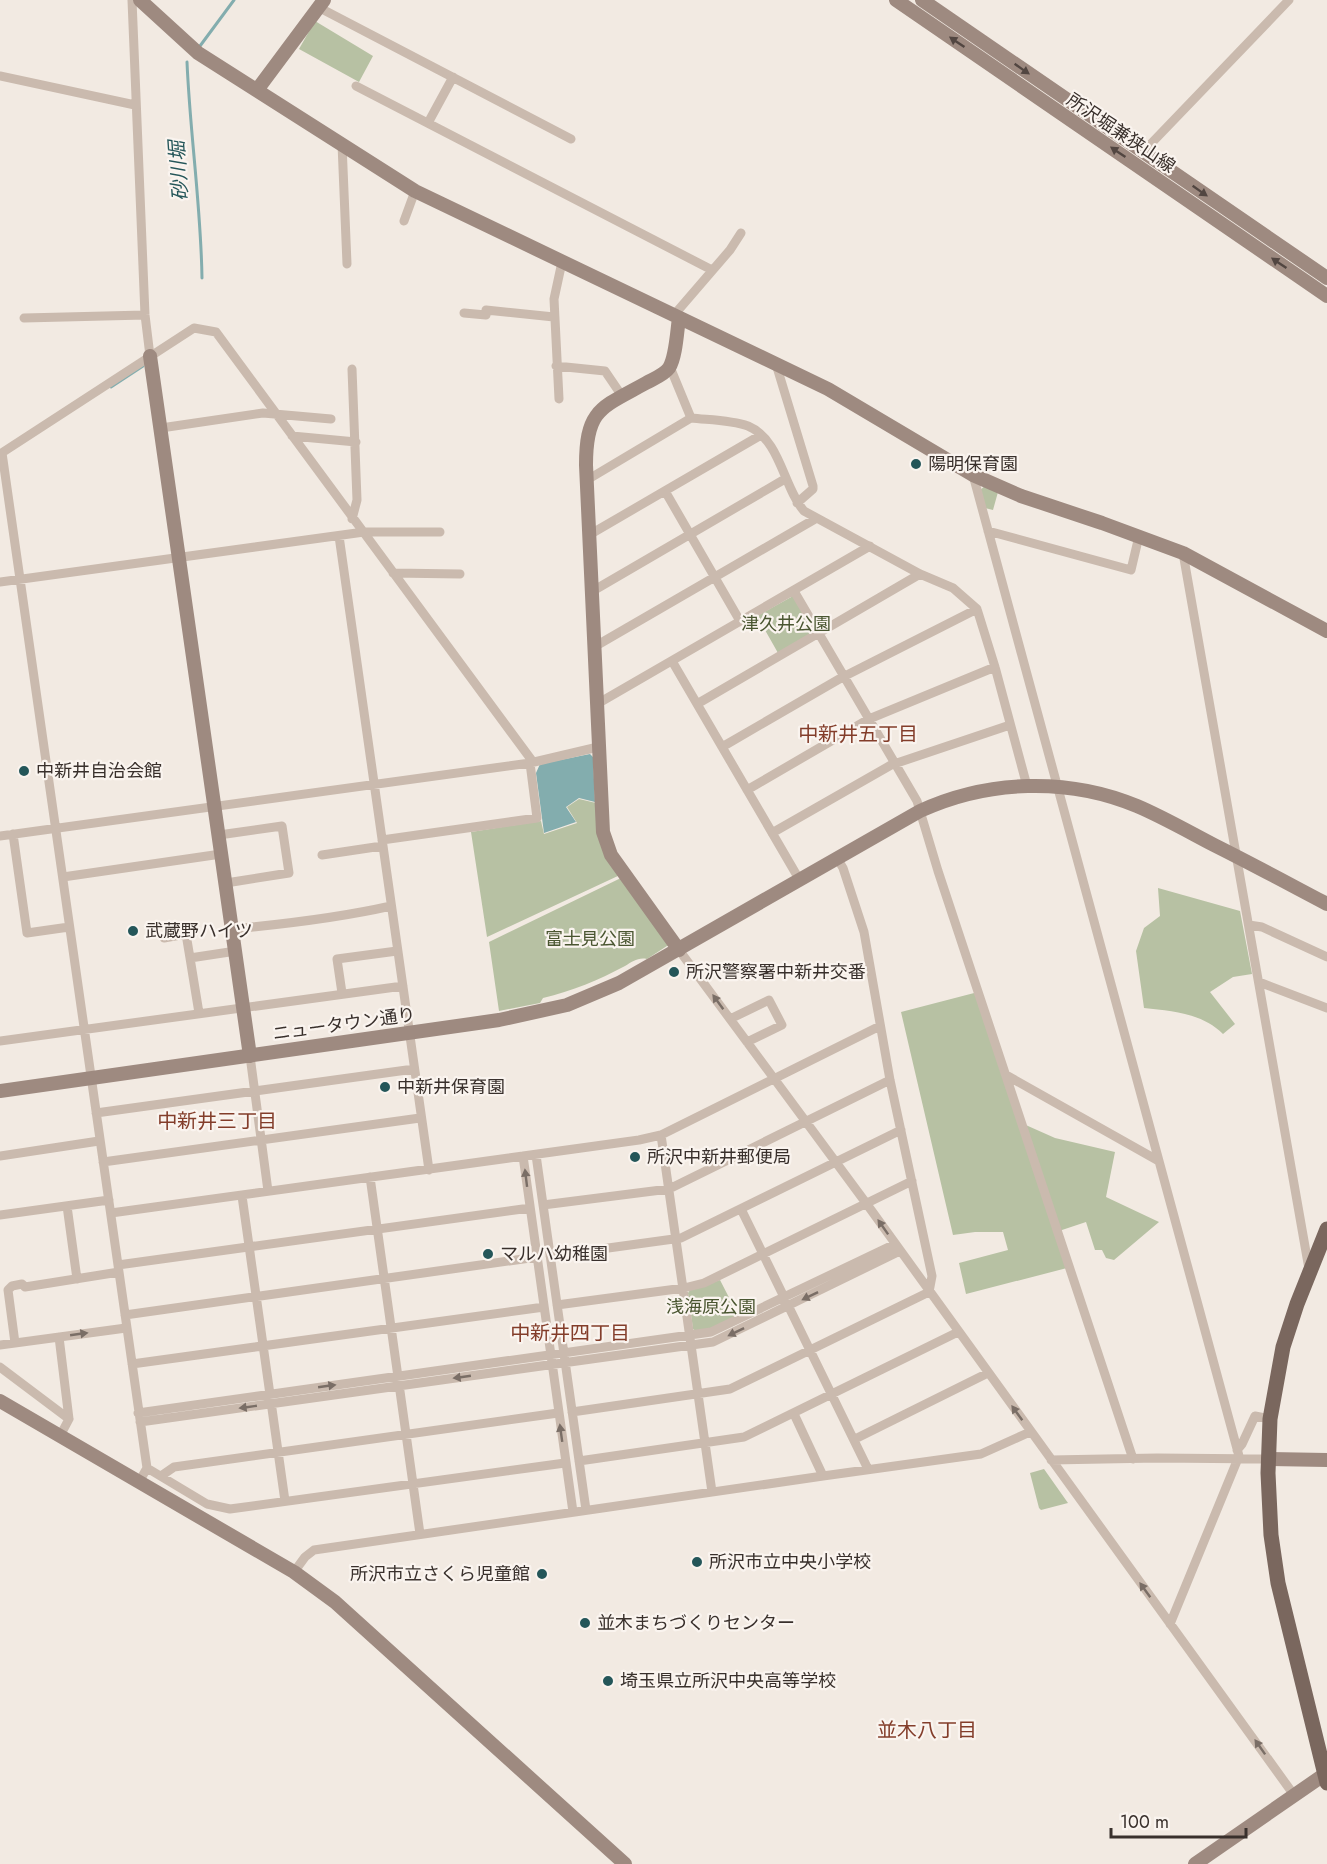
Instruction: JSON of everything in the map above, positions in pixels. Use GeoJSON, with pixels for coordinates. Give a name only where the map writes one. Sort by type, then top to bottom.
{"type":"FeatureCollection","features":[{"type":"Feature","properties":{"kind":"main road"},"geometry":{"type":"LineString","coordinates":[[1326,1778],[1275,1565],[1269,1510],[1268,1459],[1270,1419],[1283,1347],[1309,1272],[1327,1229]]}},
{"type":"Feature","properties":{"kind":"street"},"geometry":{"type":"LineString","coordinates":[[132,0],[145,315],[268,1191]]}},
{"type":"Feature","properties":{"kind":"street"},"geometry":{"type":"LineString","coordinates":[[140,0],[198,53],[415,191],[828,389],[973,475],[1022,496],[1183,553],[1327,631]]}},
{"type":"Feature","properties":{"kind":"street","name":"所沢堀兼狭山線"},"geometry":{"type":"LineString","coordinates":[[896,0],[1327,296]]}},
{"type":"Feature","properties":{"kind":"street","name":"所沢堀兼狭山線"},"geometry":{"type":"LineString","coordinates":[[922,0],[1327,278]]}},
{"type":"Feature","properties":{"kind":"street"},"geometry":{"type":"LineString","coordinates":[[1143,152],[1289,0]]}},
{"type":"Feature","properties":{"kind":"street"},"geometry":{"type":"LineString","coordinates":[[257,90],[321,4],[571,139]]}},
{"type":"Feature","properties":{"kind":"street"},"geometry":{"type":"LineString","coordinates":[[0,76],[135,105]]}},
{"type":"Feature","properties":{"kind":"street"},"geometry":{"type":"LineString","coordinates":[[428,123],[453,77]]}},
{"type":"Feature","properties":{"kind":"street"},"geometry":{"type":"LineString","coordinates":[[356,86],[712,270]]}},
{"type":"Feature","properties":{"kind":"street"},"geometry":{"type":"LineString","coordinates":[[342,144],[347,264]]}},
{"type":"Feature","properties":{"kind":"street"},"geometry":{"type":"LineString","coordinates":[[404,221],[415,191]]}},
{"type":"Feature","properties":{"kind":"street"},"geometry":{"type":"LineString","coordinates":[[691,418],[670,367],[676,316],[741,233]]}},
{"type":"Feature","properties":{"kind":"street"},"geometry":{"type":"LineString","coordinates":[[559,399],[554,299],[562,262]]}},
{"type":"Feature","properties":{"kind":"street"},"geometry":{"type":"LineString","coordinates":[[464,313],[486,315],[486,310],[554,317]]}},
{"type":"Feature","properties":{"kind":"street"},"geometry":{"type":"LineString","coordinates":[[24,318],[145,315]]}},
{"type":"Feature","properties":{"kind":"street"},"geometry":{"type":"LineString","coordinates":[[139,1482],[147,1468],[21,579],[1,453],[194,328],[216,332],[531,763],[537,818],[322,855]]}},
{"type":"Feature","properties":{"kind":"street"},"geometry":{"type":"LineString","coordinates":[[776,364],[813,486],[813,489],[797,503]]}},
{"type":"Feature","properties":{"kind":"street"},"geometry":{"type":"LineString","coordinates":[[556,366],[606,371],[622,396]]}},
{"type":"Feature","properties":{"kind":"street"},"geometry":{"type":"LineString","coordinates":[[670,367],[603,408],[590,428],[586,442],[598,747],[602,823],[606,845],[679,950],[866,1203],[957,1332],[1294,1795]]}},
{"type":"Feature","properties":{"kind":"street"},"geometry":{"type":"LineString","coordinates":[[352,369],[357,500],[352,519]]}},
{"type":"Feature","properties":{"kind":"street"},"geometry":{"type":"LineString","coordinates":[[161,428],[274,412],[331,419]]}},
{"type":"Feature","properties":{"kind":"street"},"geometry":{"type":"LineString","coordinates":[[587,480],[691,418],[746,426],[761,435],[773,450],[785,479],[804,512],[921,574],[953,588],[977,609],[1027,786]]}},
{"type":"Feature","properties":{"kind":"street"},"geometry":{"type":"LineString","coordinates":[[589,535],[761,435]]}},
{"type":"Feature","properties":{"kind":"street"},"geometry":{"type":"LineString","coordinates":[[292,436],[356,442]]}},
{"type":"Feature","properties":{"kind":"street"},"geometry":{"type":"LineString","coordinates":[[973,475],[1237,1455]]}},
{"type":"Feature","properties":{"kind":"street"},"geometry":{"type":"LineString","coordinates":[[591,592],[785,479]]}},
{"type":"Feature","properties":{"kind":"street"},"geometry":{"type":"LineString","coordinates":[[665,491],[740,621]]}},
{"type":"Feature","properties":{"kind":"street"},"geometry":{"type":"LineString","coordinates":[[594,646],[815,519]]}},
{"type":"Feature","properties":{"kind":"street"},"geometry":{"type":"LineString","coordinates":[[988,531],[1131,570],[1140,536]]}},
{"type":"Feature","properties":{"kind":"street"},"geometry":{"type":"LineString","coordinates":[[0,582],[364,532],[440,532]]}},
{"type":"Feature","properties":{"kind":"street"},"geometry":{"type":"LineString","coordinates":[[339,536],[429,1170]]}},
{"type":"Feature","properties":{"kind":"street"},"geometry":{"type":"LineString","coordinates":[[597,704],[870,546]]}},
{"type":"Feature","properties":{"kind":"street"},"geometry":{"type":"LineString","coordinates":[[1183,553],[1239,858],[1248,925],[1309,1272]]}},
{"type":"Feature","properties":{"kind":"street"},"geometry":{"type":"LineString","coordinates":[[393,573],[460,574]]}},
{"type":"Feature","properties":{"kind":"street"},"geometry":{"type":"LineString","coordinates":[[697,704],[921,574]]}},
{"type":"Feature","properties":{"kind":"street"},"geometry":{"type":"LineString","coordinates":[[794,591],[917,801],[1133,1459]]}},
{"type":"Feature","properties":{"kind":"street"},"geometry":{"type":"LineString","coordinates":[[722,747],[845,676],[977,609]]}},
{"type":"Feature","properties":{"kind":"street"},"geometry":{"type":"LineString","coordinates":[[672,661],[800,879]]}},
{"type":"Feature","properties":{"kind":"street"},"geometry":{"type":"LineString","coordinates":[[747,790],[869,719],[995,667]]}},
{"type":"Feature","properties":{"kind":"street"},"geometry":{"type":"LineString","coordinates":[[772,833],[895,763],[1010,725]]}},
{"type":"Feature","properties":{"kind":"street"},"geometry":{"type":"LineString","coordinates":[[0,836],[531,763],[598,747]]}},
{"type":"Feature","properties":{"kind":"street","name":"ニュータウン通り"},"geometry":{"type":"LineString","coordinates":[[0,1091],[510,1019],[567,1005],[619,983],[920,811],[945,800],[973,792],[1027,786],[1058,786],[1112,797],[1136,806],[1327,904]]}},
{"type":"Feature","properties":{"kind":"street"},"geometry":{"type":"LineString","coordinates":[[219,835],[282,826],[289,873],[226,883]]}},
{"type":"Feature","properties":{"kind":"street"},"geometry":{"type":"LineString","coordinates":[[13,834],[27,933],[69,927]]}},
{"type":"Feature","properties":{"kind":"street"},"geometry":{"type":"LineString","coordinates":[[63,877],[221,854]]}},
{"type":"Feature","properties":{"kind":"street"},"geometry":{"type":"LineString","coordinates":[[837,858],[843,868],[864,932],[890,1080],[932,1276],[929,1292]]}},
{"type":"Feature","properties":{"kind":"street"},"geometry":{"type":"LineString","coordinates":[[232,929],[304,923],[391,906]]}},
{"type":"Feature","properties":{"kind":"street"},"geometry":{"type":"LineString","coordinates":[[1248,925],[1262,927],[1327,957]]}},
{"type":"Feature","properties":{"kind":"street"},"geometry":{"type":"LineString","coordinates":[[164,938],[186,934],[198,1013]]}},
{"type":"Feature","properties":{"kind":"street"},"geometry":{"type":"LineString","coordinates":[[190,958],[236,951]]}},
{"type":"Feature","properties":{"kind":"street"},"geometry":{"type":"LineString","coordinates":[[342,993],[337,959],[398,951]]}},
{"type":"Feature","properties":{"kind":"street"},"geometry":{"type":"LineString","coordinates":[[1259,982],[1327,1008]]}},
{"type":"Feature","properties":{"kind":"street"},"geometry":{"type":"LineString","coordinates":[[0,1041],[403,986]]}},
{"type":"Feature","properties":{"kind":"street"},"geometry":{"type":"LineString","coordinates":[[730,1019],[769,1000],[782,1025],[747,1042]]}},
{"type":"Feature","properties":{"kind":"street"},"geometry":{"type":"LineString","coordinates":[[111,1213],[630,1142],[661,1135],[880,1026]]}},
{"type":"Feature","properties":{"kind":"street"},"geometry":{"type":"LineString","coordinates":[[96,1113],[414,1069]]}},
{"type":"Feature","properties":{"kind":"street"},"geometry":{"type":"LineString","coordinates":[[1006,1075],[1157,1160]]}},
{"type":"Feature","properties":{"kind":"street"},"geometry":{"type":"LineString","coordinates":[[543,1205],[669,1189],[890,1080]]}},
{"type":"Feature","properties":{"kind":"street"},"geometry":{"type":"LineString","coordinates":[[103,1162],[420,1118]]}},
{"type":"Feature","properties":{"kind":"street"},"geometry":{"type":"LineString","coordinates":[[550,1256],[681,1238],[901,1130]]}},
{"type":"Feature","properties":{"kind":"street"},"geometry":{"type":"LineString","coordinates":[[661,1135],[712,1492]]}},
{"type":"Feature","properties":{"kind":"street"},"geometry":{"type":"LineString","coordinates":[[0,1156],[99,1141]]}},
{"type":"Feature","properties":{"kind":"street"},"geometry":{"type":"LineString","coordinates":[[536,1155],[586,1510]]}},
{"type":"Feature","properties":{"kind":"street"},"geometry":{"type":"LineString","coordinates":[[523,1156],[573,1512]]}},
{"type":"Feature","properties":{"kind":"street"},"geometry":{"type":"LineString","coordinates":[[370,1178],[420,1534]]}},
{"type":"Feature","properties":{"kind":"street"},"geometry":{"type":"LineString","coordinates":[[557,1305],[684,1288],[704,1283],[912,1181]]}},
{"type":"Feature","properties":{"kind":"street"},"geometry":{"type":"LineString","coordinates":[[242,1196],[285,1501]]}},
{"type":"Feature","properties":{"kind":"street"},"geometry":{"type":"LineString","coordinates":[[0,1215],[109,1200]]}},
{"type":"Feature","properties":{"kind":"street"},"geometry":{"type":"LineString","coordinates":[[67,1206],[77,1279]]}},
{"type":"Feature","properties":{"kind":"street"},"geometry":{"type":"LineString","coordinates":[[15,1343],[8,1290],[12,1286],[22,1284],[25,1287],[250,1248],[530,1208]]}},
{"type":"Feature","properties":{"kind":"street"},"geometry":{"type":"LineString","coordinates":[[741,1209],[868,1469]]}},
{"type":"Feature","properties":{"kind":"street"},"geometry":{"type":"LineString","coordinates":[[139,1418],[690,1340],[787,1302],[898,1248]]}},
{"type":"Feature","properties":{"kind":"street"},"geometry":{"type":"LineString","coordinates":[[125,1315],[537,1257]]}},
{"type":"Feature","properties":{"kind":"street"},"geometry":{"type":"LineString","coordinates":[[572,1412],[730,1389],[929,1292]]}},
{"type":"Feature","properties":{"kind":"street"},"geometry":{"type":"LineString","coordinates":[[132,1364],[544,1307]]}},
{"type":"Feature","properties":{"kind":"street"},"geometry":{"type":"LineString","coordinates":[[0,1345],[126,1328]]}},
{"type":"Feature","properties":{"kind":"street"},"geometry":{"type":"LineString","coordinates":[[579,1461],[744,1437],[957,1332]]}},
{"type":"Feature","properties":{"kind":"street"},"geometry":{"type":"LineString","coordinates":[[58,1337],[69,1419],[60,1436]]}},
{"type":"Feature","properties":{"kind":"street"},"geometry":{"type":"LineString","coordinates":[[0,1367],[69,1419]]}},
{"type":"Feature","properties":{"kind":"street"},"geometry":{"type":"LineString","coordinates":[[855,1439],[988,1373]]}},
{"type":"Feature","properties":{"kind":"street"},"geometry":{"type":"LineString","coordinates":[[0,1401],[294,1572],[358,1622],[625,1864]]}},
{"type":"Feature","properties":{"kind":"street"},"geometry":{"type":"LineString","coordinates":[[161,1476],[174,1467],[558,1413]]}},
{"type":"Feature","properties":{"kind":"street"},"geometry":{"type":"LineString","coordinates":[[794,1414],[823,1476]]}},
{"type":"Feature","properties":{"kind":"street"},"geometry":{"type":"LineString","coordinates":[[1170,1624],[1237,1455],[1255,1416],[1270,1419]]}},
{"type":"Feature","properties":{"kind":"street"},"geometry":{"type":"LineString","coordinates":[[294,1572],[305,1557],[314,1550],[981,1454],[1030,1432]]}},
{"type":"Feature","properties":{"kind":"street"},"geometry":{"type":"LineString","coordinates":[[1051,1460],[1237,1455],[1268,1459],[1327,1460]]}},
{"type":"Feature","properties":{"kind":"street"},"geometry":{"type":"LineString","coordinates":[[147,1468],[207,1504],[222,1508],[240,1508],[565,1462]]}},
{"type":"Feature","properties":{"kind":"street"},"geometry":{"type":"LineString","coordinates":[[1195,1864],[1294,1795],[1326,1778]]}},
{"type":"Feature","properties":{"kind":"green space"},"geometry":{"type":"Polygon","coordinates":[[[315,21],[373,56],[359,82],[299,49],[315,21]]]}},
{"type":"Feature","properties":{"kind":"green space"},"geometry":{"type":"Polygon","coordinates":[[[985,486],[998,492],[993,510],[985,508],[980,490],[985,486]]]}},
{"type":"Feature","properties":{"kind":"green space","name":"津久井公園"},"geometry":{"type":"Polygon","coordinates":[[[793,596],[814,632],[778,653],[757,616],[793,596]]]}},
{"type":"Feature","properties":{"kind":"green space"},"geometry":{"type":"Polygon","coordinates":[[[579,799],[596,803],[620,875],[487,937],[471,832],[541,821],[544,834],[577,823],[567,807],[579,799]]]}},
{"type":"Feature","properties":{"kind":"green space","name":"富士見公園"},"geometry":{"type":"Polygon","coordinates":[[[623,877],[670,944],[647,959],[635,960],[585,985],[543,998],[540,1003],[499,1011],[489,942],[623,877]]]}},
{"type":"Feature","properties":{"kind":"green space"},"geometry":{"type":"Polygon","coordinates":[[[1158,888],[1240,911],[1252,974],[1233,977],[1210,992],[1235,1024],[1223,1034],[1196,1017],[1144,1008],[1136,951],[1144,928],[1160,916],[1158,888]]]}},
{"type":"Feature","properties":{"kind":"green space"},"geometry":{"type":"Polygon","coordinates":[[[978,992],[1019,1122],[1055,1138],[1115,1152],[1106,1197],[1159,1222],[1114,1260],[1106,1258],[1102,1250],[1095,1250],[1086,1222],[1056,1232],[1067,1268],[966,1294],[959,1263],[1008,1250],[1003,1232],[953,1235],[901,1012],[978,992]]]}},
{"type":"Feature","properties":{"kind":"green space","name":"浅海原公園"},"geometry":{"type":"Polygon","coordinates":[[[720,1280],[739,1317],[720,1326],[697,1332],[693,1329],[688,1293],[690,1290],[720,1280]]]}},
{"type":"Feature","properties":{"kind":"green space"},"geometry":{"type":"Polygon","coordinates":[[[1044,1469],[1068,1503],[1041,1510],[1039,1508],[1030,1473],[1044,1469]]]}},
{"type":"Feature","properties":{"kind":"water"},"geometry":{"type":"Polygon","coordinates":[[[590,754],[593,757],[595,802],[579,798],[566,807],[576,822],[544,833],[536,773],[540,764],[590,754]]]}},
{"type":"Feature","properties":{"kind":"waterway","name":"砂川堀"},"geometry":{"type":"LineString","coordinates":[[200,46],[234,0]]}},
{"type":"Feature","properties":{"kind":"waterway","name":"砂川堀"},"geometry":{"type":"LineString","coordinates":[[187,62],[202,278]]}},
{"type":"Feature","properties":{"kind":"waterway","name":"砂川堀"},"geometry":{"type":"LineString","coordinates":[[111,387],[143,366]]}},
{"type":"Feature","properties":{"kind":"place","name":"陽明保育園"},"geometry":{"type":"Point","coordinates":[916,464]}},
{"type":"Feature","properties":{"kind":"place","name":"中新井自治会館"},"geometry":{"type":"Point","coordinates":[24,771]}},
{"type":"Feature","properties":{"kind":"place","name":"武蔵野ハイツ"},"geometry":{"type":"Point","coordinates":[133,931]}},
{"type":"Feature","properties":{"kind":"place","name":"所沢警察署中新井交番"},"geometry":{"type":"Point","coordinates":[674,972]}},
{"type":"Feature","properties":{"kind":"place","name":"中新井保育園"},"geometry":{"type":"Point","coordinates":[385,1087]}},
{"type":"Feature","properties":{"kind":"place","name":"所沢中新井郵便局"},"geometry":{"type":"Point","coordinates":[635,1157]}},
{"type":"Feature","properties":{"kind":"place","name":"マルハ幼稚園"},"geometry":{"type":"Point","coordinates":[488,1254]}},
{"type":"Feature","properties":{"kind":"place","name":"所沢市立中央小学校"},"geometry":{"type":"Point","coordinates":[697,1562]}},
{"type":"Feature","properties":{"kind":"place","name":"所沢市立さくら児童館"},"geometry":{"type":"Point","coordinates":[542,1574]}},
{"type":"Feature","properties":{"kind":"place","name":"並木まちづくりセンター"},"geometry":{"type":"Point","coordinates":[585,1623]}},
{"type":"Feature","properties":{"kind":"place","name":"埼玉県立所沢中央高等学校"},"geometry":{"type":"Point","coordinates":[608,1681]}},
{"type":"Feature","properties":{"kind":"district","name":"中新井五丁目"},"geometry":{"type":"Point","coordinates":[858,734]}},
{"type":"Feature","properties":{"kind":"district","name":"中新井三丁目"},"geometry":{"type":"Point","coordinates":[217,1121]}},
{"type":"Feature","properties":{"kind":"district","name":"中新井四丁目"},"geometry":{"type":"Point","coordinates":[570,1333]}},
{"type":"Feature","properties":{"kind":"district","name":"並木八丁目"},"geometry":{"type":"Point","coordinates":[927,1730]}}]}
